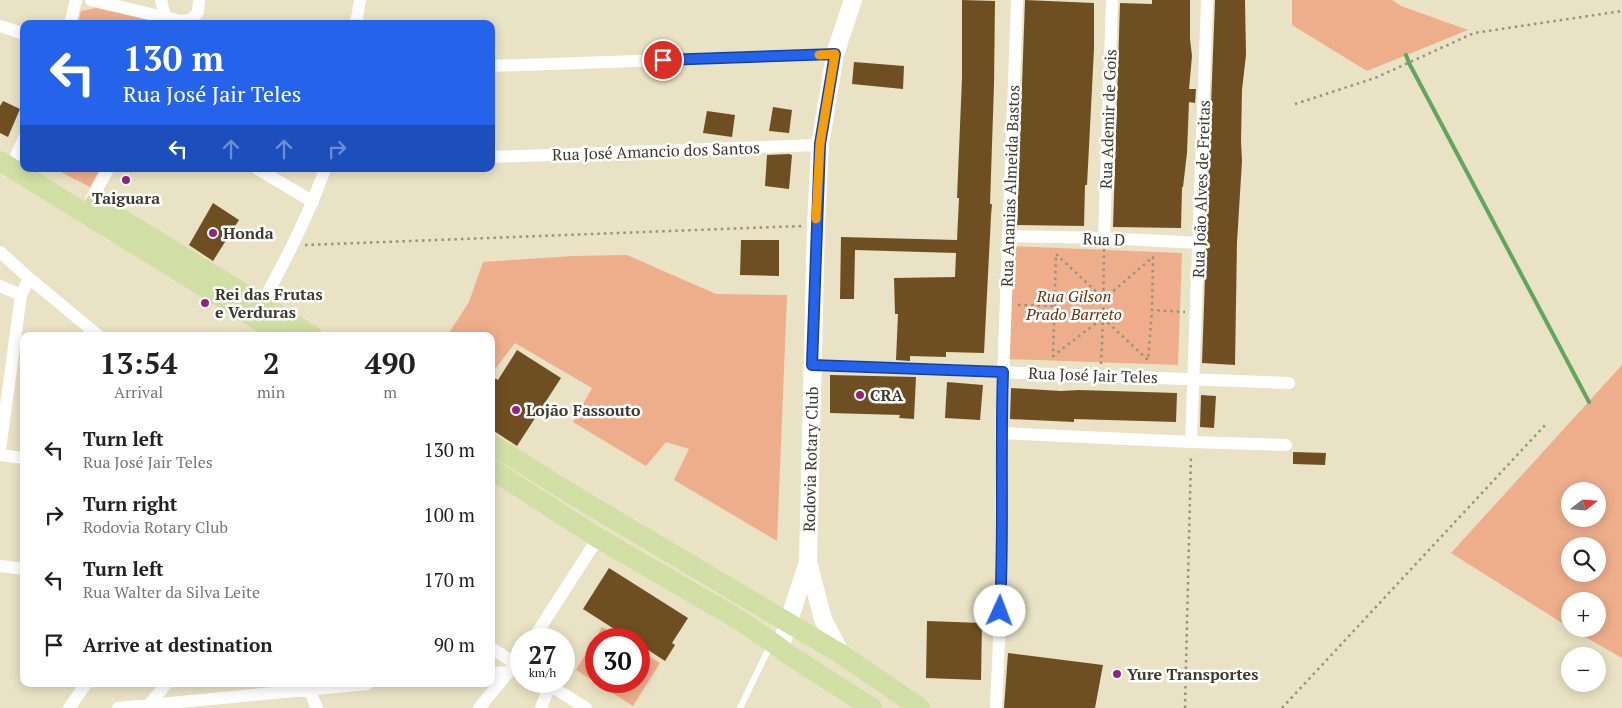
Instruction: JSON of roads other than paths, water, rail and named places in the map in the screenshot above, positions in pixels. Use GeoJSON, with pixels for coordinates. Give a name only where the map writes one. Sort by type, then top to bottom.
{"type":"FeatureCollection","features":[{"type":"Feature","properties":{"kind":"main road","name":"Rodovia Rotary Club"},"geometry":{"type":"LineString","coordinates":[[808,562],[816,225],[820,144],[835,54],[853,0]]}},
{"type":"Feature","properties":{"kind":"main road"},"geometry":{"type":"LineString","coordinates":[[42,172],[278,332]]}},
{"type":"Feature","properties":{"kind":"main road"},"geometry":{"type":"LineString","coordinates":[[43,172],[306,332]]}},
{"type":"Feature","properties":{"kind":"main road"},"geometry":{"type":"LineString","coordinates":[[495,446],[841,654],[920,708]]}},
{"type":"Feature","properties":{"kind":"main road"},"geometry":{"type":"LineString","coordinates":[[495,472],[598,538],[736,618],[861,705]]}},
{"type":"Feature","properties":{"kind":"main road"},"geometry":{"type":"LineString","coordinates":[[564,517],[573,495]]}},
{"type":"Feature","properties":{"kind":"main road"},"geometry":{"type":"LineString","coordinates":[[776,645],[789,623],[808,562]]}},
{"type":"Feature","properties":{"kind":"main road"},"geometry":{"type":"LineString","coordinates":[[808,562],[823,619],[841,654]]}},
{"type":"Feature","properties":{"kind":"street"},"geometry":{"type":"LineString","coordinates":[[91,0],[176,20],[195,17],[198,12],[199,0]]}},
{"type":"Feature","properties":{"kind":"street"},"geometry":{"type":"LineString","coordinates":[[160,0],[176,20]]}},
{"type":"Feature","properties":{"kind":"street"},"geometry":{"type":"LineString","coordinates":[[357,20],[360,0]]}},
{"type":"Feature","properties":{"kind":"street","name":"Rua Ananias Almeida Bastos"},"geometry":{"type":"LineString","coordinates":[[996,708],[1001,593],[1001,433],[1018,0]]}},
{"type":"Feature","properties":{"kind":"street","name":"Rua Ademir de Gois"},"geometry":{"type":"LineString","coordinates":[[1104,238],[1112,0]]}},
{"type":"Feature","properties":{"kind":"street","name":"Rua João Alves de Freitas"},"geometry":{"type":"LineString","coordinates":[[1192,442],[1207,0]]}},
{"type":"Feature","properties":{"kind":"street"},"geometry":{"type":"LineString","coordinates":[[72,20],[79,1]]}},
{"type":"Feature","properties":{"kind":"street"},"geometry":{"type":"LineString","coordinates":[[0,26],[20,33]]}},
{"type":"Feature","properties":{"kind":"street"},"geometry":{"type":"LineString","coordinates":[[495,66],[835,54]]}},
{"type":"Feature","properties":{"kind":"street","name":"Rua José Amancio dos Santos"},"geometry":{"type":"LineString","coordinates":[[495,157],[820,144]]}},
{"type":"Feature","properties":{"kind":"street"},"geometry":{"type":"LineString","coordinates":[[91,200],[106,172]]}},
{"type":"Feature","properties":{"kind":"street"},"geometry":{"type":"LineString","coordinates":[[263,172],[313,202]]}},
{"type":"Feature","properties":{"kind":"street"},"geometry":{"type":"LineString","coordinates":[[261,305],[294,246],[325,172]]}},
{"type":"Feature","properties":{"kind":"street","name":"Rua D"},"geometry":{"type":"LineString","coordinates":[[1008,236],[1200,243]]}},
{"type":"Feature","properties":{"kind":"street"},"geometry":{"type":"LineString","coordinates":[[0,252],[28,278],[94,332]]}},
{"type":"Feature","properties":{"kind":"street"},"geometry":{"type":"LineString","coordinates":[[0,450],[20,295],[28,278]]}},
{"type":"Feature","properties":{"kind":"street"},"geometry":{"type":"LineString","coordinates":[[0,286],[20,295]]}},
{"type":"Feature","properties":{"kind":"street","name":"Rua José Jair Teles"},"geometry":{"type":"LineString","coordinates":[[812,365],[1289,383]]}},
{"type":"Feature","properties":{"kind":"street"},"geometry":{"type":"LineString","coordinates":[[1001,433],[1286,445]]}},
{"type":"Feature","properties":{"kind":"street"},"geometry":{"type":"LineString","coordinates":[[0,455],[20,458]]}},
{"type":"Feature","properties":{"kind":"street"},"geometry":{"type":"LineString","coordinates":[[540,628],[598,538]]}},
{"type":"Feature","properties":{"kind":"street"},"geometry":{"type":"LineString","coordinates":[[0,566],[20,568]]}},
{"type":"Feature","properties":{"kind":"street"},"geometry":{"type":"LineString","coordinates":[[495,651],[510,660]]}},
{"type":"Feature","properties":{"kind":"street"},"geometry":{"type":"LineString","coordinates":[[495,672],[510,667]]}},
{"type":"Feature","properties":{"kind":"street"},"geometry":{"type":"LineString","coordinates":[[479,708],[510,673]]}},
{"type":"Feature","properties":{"kind":"street"},"geometry":{"type":"LineString","coordinates":[[69,708],[84,687]]}},
{"type":"Feature","properties":{"kind":"street"},"geometry":{"type":"LineString","coordinates":[[140,707],[163,687]]}},
{"type":"Feature","properties":{"kind":"street"},"geometry":{"type":"LineString","coordinates":[[118,708],[140,707],[301,687]]}},
{"type":"Feature","properties":{"kind":"street"},"geometry":{"type":"LineString","coordinates":[[309,687],[317,708]]}},
{"type":"Feature","properties":{"kind":"street"},"geometry":{"type":"LineString","coordinates":[[540,708],[544,693]]}},
{"type":"Feature","properties":{"kind":"street"},"geometry":{"type":"LineString","coordinates":[[563,693],[586,708]]}},
{"type":"Feature","properties":{"kind":"lane"},"geometry":{"type":"LineString","coordinates":[[740,708],[776,645]]}},
{"type":"Feature","properties":{"kind":"waterway"},"geometry":{"type":"LineString","coordinates":[[1406,55],[1589,402]]}},
{"type":"Feature","properties":{"kind":"place","name":"Taiguara"},"geometry":{"type":"Point","coordinates":[126,180]}},
{"type":"Feature","properties":{"kind":"place","name":"Honda"},"geometry":{"type":"Point","coordinates":[213,233]}},
{"type":"Feature","properties":{"kind":"place","name":"Rei das Frutas e Verduras"},"geometry":{"type":"Point","coordinates":[205,303]}},
{"type":"Feature","properties":{"kind":"place","name":"CRA"},"geometry":{"type":"Point","coordinates":[860,395]}},
{"type":"Feature","properties":{"kind":"place","name":"Lojão Fassouto"},"geometry":{"type":"Point","coordinates":[516,410]}},
{"type":"Feature","properties":{"kind":"place","name":"Yure Transportes"},"geometry":{"type":"Point","coordinates":[1117,674]}},
{"type":"Feature","properties":{"kind":"park label","name":"Rua Gilson Prado Barreto"},"geometry":{"type":"Point","coordinates":[1074,305]}}]}
